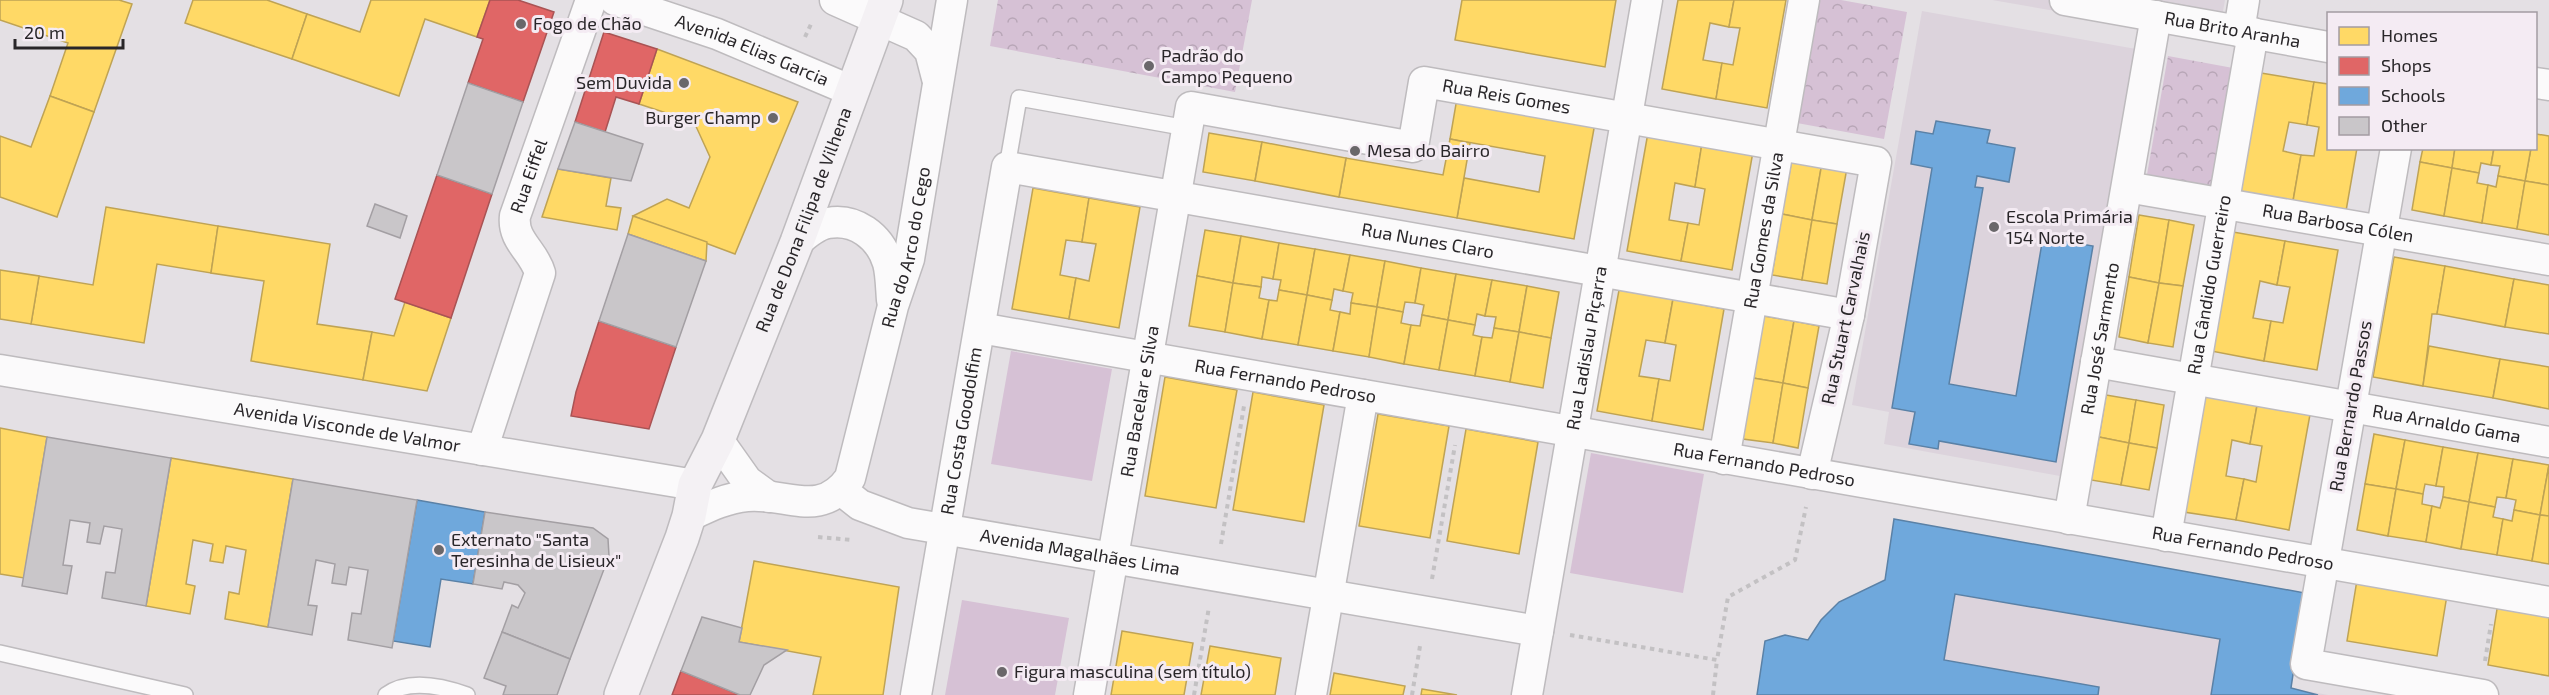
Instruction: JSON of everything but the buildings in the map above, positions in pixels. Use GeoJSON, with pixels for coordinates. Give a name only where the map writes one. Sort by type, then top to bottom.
{"type":"FeatureCollection","features":[{"type":"Feature","properties":{"kind":"street","name":"Rua Eiffel"},"geometry":{"type":"LineString","coordinates":[[482,450],[540,273],[537,262],[515,233],[515,216],[591,0]]}},
{"type":"Feature","properties":{"kind":"street","name":"Avenida Elias Garcia"},"geometry":{"type":"LineString","coordinates":[[615,0],[717,34],[852,91]]}},
{"type":"Feature","properties":{"kind":"street"},"geometry":{"type":"LineString","coordinates":[[835,0],[883,9],[916,36],[930,51],[937,78]]}},
{"type":"Feature","properties":{"kind":"street","name":"Rua do Arco do Cego"},"geometry":{"type":"LineString","coordinates":[[842,490],[854,467],[893,306],[909,259],[937,78],[952,0]]}},
{"type":"Feature","properties":{"kind":"street","name":"Rua Ladislau Piçarra"},"geometry":{"type":"LineString","coordinates":[[1527,695],[1647,0]]}},
{"type":"Feature","properties":{"kind":"street","name":"Rua Gomes da Silva"},"geometry":{"type":"LineString","coordinates":[[1724,459],[1804,0]]}},
{"type":"Feature","properties":{"kind":"street","name":"Rua Brito Aranha"},"geometry":{"type":"LineString","coordinates":[[2065,0],[2327,46]]}},
{"type":"Feature","properties":{"kind":"street","name":"Rua Cândido Guerreiro"},"geometry":{"type":"LineString","coordinates":[[2166,536],[2224,204],[2246,32],[2244,0]]}},
{"type":"Feature","properties":{"kind":"street","name":"Rua de Dona Filipa de Vilhena"},"geometry":{"type":"LineString","coordinates":[[692,501],[797,242],[883,9]]}},
{"type":"Feature","properties":{"kind":"street","name":"Rua José Sarmento"},"geometry":{"type":"LineString","coordinates":[[2069,519],[2156,16]]}},
{"type":"Feature","properties":{"kind":"street","name":"Rua Reis Gomes"},"geometry":{"type":"LineString","coordinates":[[1189,118],[1413,147],[1424,82],[1876,162]]}},
{"type":"Feature","properties":{"kind":"street","name":"Rua Bacelar e Silva"},"geometry":{"type":"LineString","coordinates":[[1089,695],[1189,118]]}},
{"type":"Feature","properties":{"kind":"street","name":"Rua Bernardo Passos"},"geometry":{"type":"LineString","coordinates":[[2396,150],[2306,664],[2481,695]]}},
{"type":"Feature","properties":{"kind":"street","name":"Rua Stuart Carvalhais"},"geometry":{"type":"LineString","coordinates":[[1812,474],[1849,315],[1876,162]]}},
{"type":"Feature","properties":{"kind":"street","name":"Rua Nunes Claro"},"geometry":{"type":"LineString","coordinates":[[1007,167],[1849,315]]}},
{"type":"Feature","properties":{"kind":"street","name":"Rua Costa Goodolfim"},"geometry":{"type":"LineString","coordinates":[[916,695],[1007,167]]}},
{"type":"Feature","properties":{"kind":"street","name":"Rua Barbosa Cólen"},"geometry":{"type":"LineString","coordinates":[[2127,187],[2549,260]]}},
{"type":"Feature","properties":{"kind":"street"},"geometry":{"type":"LineString","coordinates":[[797,242],[812,229],[827,223],[851,222],[875,238],[888,262],[893,306]]}},
{"type":"Feature","properties":{"kind":"street","name":"Rua Fernando Pedroso"},"geometry":{"type":"LineString","coordinates":[[980,328],[2549,602]]}},
{"type":"Feature","properties":{"kind":"street","name":"Rua Arnaldo Gama"},"geometry":{"type":"LineString","coordinates":[[2096,362],[2549,442]]}},
{"type":"Feature","properties":{"kind":"street","name":"Avenida Visconde de Valmor"},"geometry":{"type":"LineString","coordinates":[[0,370],[482,450],[692,501]]}},
{"type":"Feature","properties":{"kind":"street"},"geometry":{"type":"LineString","coordinates":[[1311,695],[1363,395]]}},
{"type":"Feature","properties":{"kind":"street"},"geometry":{"type":"LineString","coordinates":[[718,440],[747,481],[769,497]]}},
{"type":"Feature","properties":{"kind":"street"},"geometry":{"type":"LineString","coordinates":[[621,695],[692,501],[748,496],[793,502],[821,501],[842,490]]}},
{"type":"Feature","properties":{"kind":"street","name":"Avenida Magalhães Lima"},"geometry":{"type":"LineString","coordinates":[[842,490],[860,505],[880,514],[945,529],[1538,631]]}},
{"type":"Feature","properties":{"kind":"lane"},"geometry":{"type":"LineString","coordinates":[[1007,167],[1019,98],[1189,118]]}},
{"type":"Feature","properties":{"kind":"lane"},"geometry":{"type":"LineString","coordinates":[[0,653],[185,695]]}},
{"type":"Feature","properties":{"kind":"lane"},"geometry":{"type":"LineString","coordinates":[[386,695],[397,687],[440,686],[467,695]]}},
{"type":"Feature","properties":{"kind":"path"},"geometry":{"type":"LineString","coordinates":[[1194,695],[1250,375]]}},
{"type":"Feature","properties":{"kind":"path"},"geometry":{"type":"LineString","coordinates":[[1412,695],[1461,412]]}},
{"type":"Feature","properties":{"kind":"path"},"geometry":{"type":"LineString","coordinates":[[1713,695],[1728,597],[1795,560],[1812,474]]}},
{"type":"Feature","properties":{"kind":"path"},"geometry":{"type":"LineString","coordinates":[[2481,695],[2496,594]]}},
{"type":"Feature","properties":{"kind":"path"},"geometry":{"type":"LineString","coordinates":[[1538,631],[1717,660]]}},
{"type":"Feature","properties":{"kind":"shaded area"},"geometry":{"type":"Polygon","coordinates":[[[1992,0],[2225,0],[2218,39],[1992,0]]]}},
{"type":"Feature","properties":{"kind":"shaded area","name":"Escola Primária 154 Norte"},"geometry":{"type":"Polygon","coordinates":[[[1922,11],[2136,49],[2060,476],[1884,444],[1889,412],[1852,405],[1922,11]]]}},
{"type":"Feature","properties":{"kind":"shaded area"},"geometry":{"type":"Polygon","coordinates":[[[1894,519],[2305,593],[2291,688],[2328,695],[1757,695],[1765,641],[1785,635],[1808,640],[1821,620],[1839,602],[1885,580],[1894,519]]]}},
{"type":"Feature","properties":{"kind":"green space"},"geometry":{"type":"Polygon","coordinates":[[[998,0],[1252,0],[1235,92],[990,46],[998,0]]]}},
{"type":"Feature","properties":{"kind":"green space"},"geometry":{"type":"Polygon","coordinates":[[[1820,0],[1841,0],[1907,12],[1884,139],[1797,123],[1820,0]]]}},
{"type":"Feature","properties":{"kind":"green space"},"geometry":{"type":"Polygon","coordinates":[[[2168,56],[2233,68],[2210,192],[2146,180],[2168,56]]]}},
{"type":"Feature","properties":{"kind":"green space"},"geometry":{"type":"Polygon","coordinates":[[[1011,351],[1112,369],[1092,481],[991,464],[1011,351]]]}},
{"type":"Feature","properties":{"kind":"green space"},"geometry":{"type":"Polygon","coordinates":[[[1591,453],[1704,474],[1683,593],[1570,573],[1591,453]]]}},
{"type":"Feature","properties":{"kind":"green space"},"geometry":{"type":"Polygon","coordinates":[[[962,600],[1069,618],[1055,695],[945,695],[962,600]]]}},
{"type":"Feature","properties":{"kind":"place","name":"Fogo de Chão"},"geometry":{"type":"Point","coordinates":[521,24]}},
{"type":"Feature","properties":{"kind":"place","name":"Padrão do Campo Pequeno"},"geometry":{"type":"Point","coordinates":[1149,66]}},
{"type":"Feature","properties":{"kind":"place","name":"Sem Duvida"},"geometry":{"type":"Point","coordinates":[684,83]}},
{"type":"Feature","properties":{"kind":"place","name":"Burger Champ"},"geometry":{"type":"Point","coordinates":[773,118]}},
{"type":"Feature","properties":{"kind":"place","name":"Mesa do Bairro"},"geometry":{"type":"Point","coordinates":[1355,151]}},
{"type":"Feature","properties":{"kind":"place","name":"Escola Primária 154 Norte"},"geometry":{"type":"Point","coordinates":[1994,227]}},
{"type":"Feature","properties":{"kind":"place","name":"Externato \"Santa Teresinha de Lisieux\""},"geometry":{"type":"Point","coordinates":[439,550]}},
{"type":"Feature","properties":{"kind":"place","name":"Figura masculina (sem título)"},"geometry":{"type":"Point","coordinates":[1002,672]}}]}
